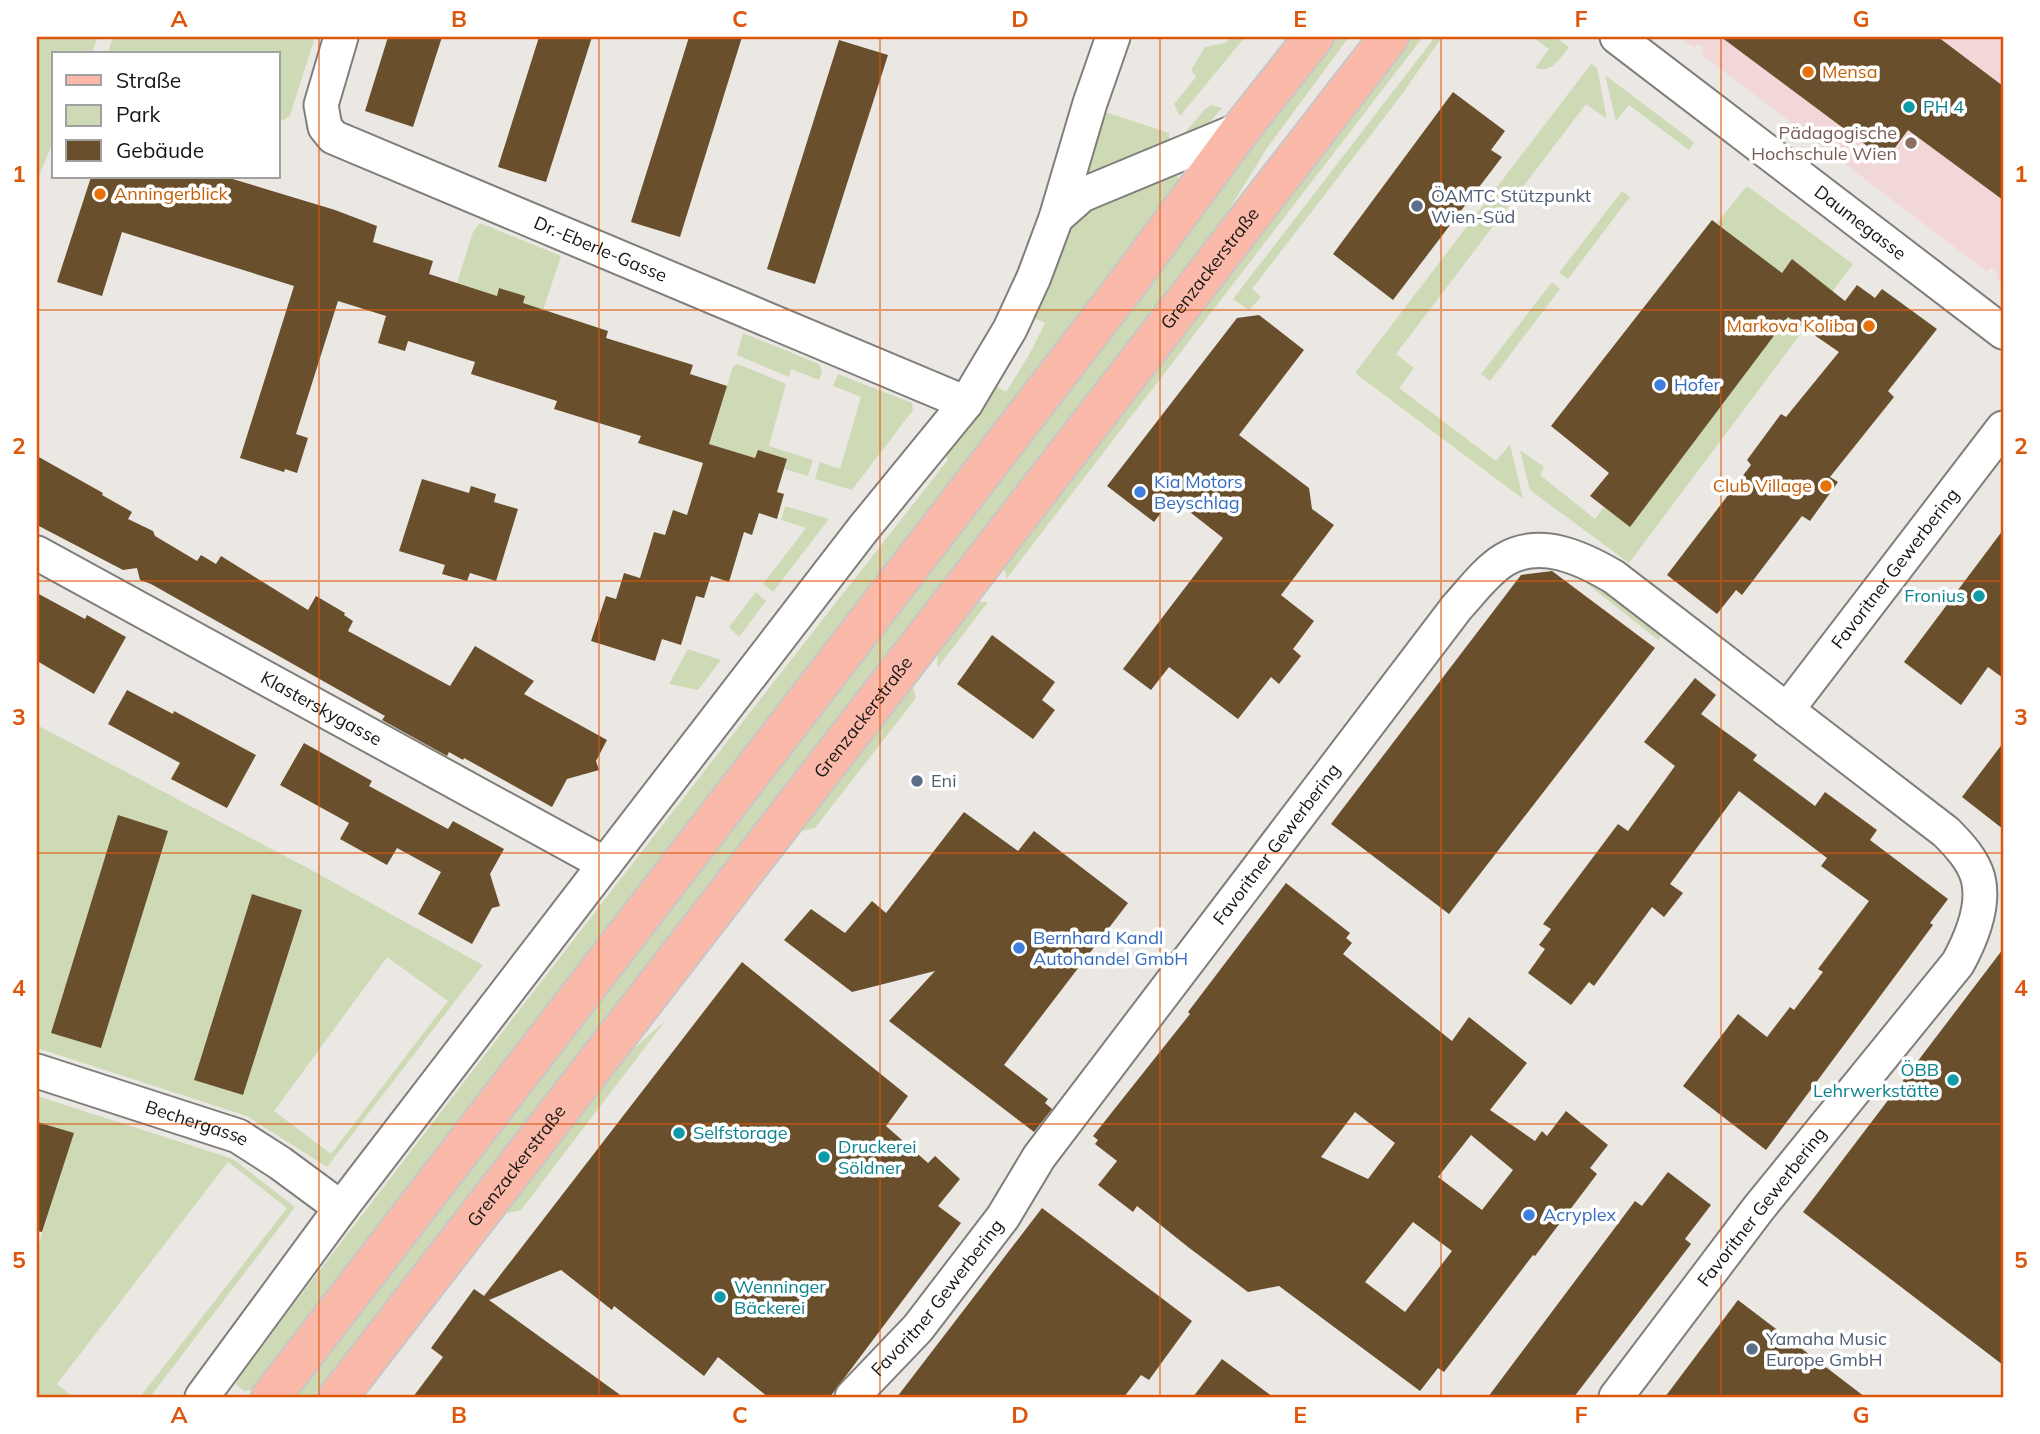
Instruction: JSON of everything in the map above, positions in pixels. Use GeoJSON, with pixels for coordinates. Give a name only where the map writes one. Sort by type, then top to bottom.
{"type":"FeatureCollection","features":[{"type":"Feature","properties":{"kind":"main road"},"geometry":{"type":"LineString","coordinates":[[271,1397],[1314,37]]}},
{"type":"Feature","properties":{"kind":"main road","name":"Grenzackerstraße"},"geometry":{"type":"LineString","coordinates":[[338,1397],[1389,37]]}},
{"type":"Feature","properties":{"kind":"street","name":"Dr.-Eberle-Gasse"},"geometry":{"type":"LineString","coordinates":[[341,37],[321,104],[325,127],[333,137],[966,403]]}},
{"type":"Feature","properties":{"kind":"street"},"geometry":{"type":"LineString","coordinates":[[213,1393],[341,1208],[863,529],[966,403],[1010,329],[1034,277],[1056,218],[1090,103],[1113,37]]}},
{"type":"Feature","properties":{"kind":"street","name":"Daumegasse"},"geometry":{"type":"LineString","coordinates":[[1618,37],[2003,332]]}},
{"type":"Feature","properties":{"kind":"street"},"geometry":{"type":"LineString","coordinates":[[1056,218],[1082,195],[1241,129]]}},
{"type":"Feature","properties":{"kind":"street","name":"Favoritner Gewerbering"},"geometry":{"type":"LineString","coordinates":[[1787,710],[2003,428]]}},
{"type":"Feature","properties":{"kind":"street","name":"Favoritner Gewerbering"},"geometry":{"type":"LineString","coordinates":[[852,1397],[918,1328],[1003,1217],[1039,1157],[1457,607],[1505,559],[1537,551],[1570,554],[1614,577],[1938,825],[1961,847],[1978,878],[1975,922],[1958,963],[1758,1209],[1616,1397]]}},
{"type":"Feature","properties":{"kind":"street","name":"Klasterskygasse"},"geometry":{"type":"LineString","coordinates":[[37,552],[605,864]]}},
{"type":"Feature","properties":{"kind":"street","name":"Bechergasse"},"geometry":{"type":"LineString","coordinates":[[37,1071],[238,1136],[341,1208]]}},
{"type":"Feature","properties":{"kind":"shaded area","name":"Pädagogische Hochschule Wien"},"geometry":{"type":"Polygon","coordinates":[[[1679,37],[2003,37],[2003,284],[1995,278],[1998,273],[1991,268],[1987,272],[1701,54],[1704,49],[1698,44],[1694,48],[1679,37]]]}},
{"type":"Feature","properties":{"kind":"green space"},"geometry":{"type":"Polygon","coordinates":[[[37,37],[98,37],[92,52],[52,52],[52,145],[37,180],[37,37]]]}},
{"type":"Feature","properties":{"kind":"green space"},"geometry":{"type":"Polygon","coordinates":[[[113,37],[315,37],[290,115],[284,120],[280,119],[280,52],[108,52],[113,37]]]}},
{"type":"Feature","properties":{"kind":"green space"},"geometry":{"type":"Polygon","coordinates":[[[1233,37],[1245,37],[1180,116],[1174,104],[1196,77],[1191,70],[1205,47],[1225,43],[1233,37]]]}},
{"type":"Feature","properties":{"kind":"green space"},"geometry":{"type":"Polygon","coordinates":[[[1337,37],[1349,37],[1267,148],[1217,229],[319,1397],[289,1397],[1337,37]]]}},
{"type":"Feature","properties":{"kind":"green space"},"geometry":{"type":"Polygon","coordinates":[[[1408,37],[1423,37],[1007,578],[1002,564],[1408,37]]]}},
{"type":"Feature","properties":{"kind":"green space"},"geometry":{"type":"Polygon","coordinates":[[[1435,37],[1442,37],[1400,97],[1252,289],[1261,297],[1249,310],[1233,299],[1435,37]]]}},
{"type":"Feature","properties":{"kind":"green space"},"geometry":{"type":"Polygon","coordinates":[[[1532,37],[1555,37],[1569,47],[1551,67],[1535,68],[1549,49],[1532,37]]]}},
{"type":"Feature","properties":{"kind":"green space"},"geometry":{"type":"Polygon","coordinates":[[[1591,64],[1597,68],[1607,119],[1586,104],[1396,354],[1414,368],[1399,388],[1496,461],[1510,444],[1523,499],[1355,373],[1591,64]]]}},
{"type":"Feature","properties":{"kind":"green space"},"geometry":{"type":"Polygon","coordinates":[[[1605,75],[1694,142],[1689,150],[1629,105],[1616,121],[1605,75]]]}},
{"type":"Feature","properties":{"kind":"green space"},"geometry":{"type":"Polygon","coordinates":[[[1211,105],[1222,108],[1204,129],[1184,137],[1205,109],[1211,105]]]}},
{"type":"Feature","properties":{"kind":"green space"},"geometry":{"type":"Polygon","coordinates":[[[1102,111],[1169,133],[1170,144],[1085,181],[1078,174],[1102,111]]]}},
{"type":"Feature","properties":{"kind":"green space"},"geometry":{"type":"Polygon","coordinates":[[[1177,173],[1178,180],[1164,204],[253,1390],[244,1391],[236,1384],[239,1374],[948,460],[943,449],[992,383],[1006,392],[1045,323],[1030,316],[1068,226],[1078,213],[1177,173]]]}},
{"type":"Feature","properties":{"kind":"green space"},"geometry":{"type":"Polygon","coordinates":[[[1747,186],[1853,264],[1629,563],[1530,490],[1520,450],[1544,467],[1540,475],[1595,519],[1604,507],[1630,526],[1817,279],[1792,260],[1782,273],[1717,223],[1747,186]]]}},
{"type":"Feature","properties":{"kind":"green space"},"geometry":{"type":"Polygon","coordinates":[[[1622,191],[1630,197],[1568,279],[1559,273],[1622,191]]]}},
{"type":"Feature","properties":{"kind":"green space"},"geometry":{"type":"Polygon","coordinates":[[[480,223],[561,256],[543,310],[522,304],[524,296],[499,288],[497,296],[457,283],[473,232],[480,223]]]}},
{"type":"Feature","properties":{"kind":"green space"},"geometry":{"type":"Polygon","coordinates":[[[1552,282],[1560,289],[1490,381],[1481,374],[1552,282]]]}},
{"type":"Feature","properties":{"kind":"green space"},"geometry":{"type":"Polygon","coordinates":[[[743,333],[819,364],[822,371],[819,380],[791,369],[789,377],[737,355],[743,333]]]}},
{"type":"Feature","properties":{"kind":"green space"},"geometry":{"type":"Polygon","coordinates":[[[738,364],[786,384],[769,446],[813,460],[808,476],[784,469],[787,459],[758,450],[755,458],[709,444],[733,366],[738,364]]]}},
{"type":"Feature","properties":{"kind":"green space"},"geometry":{"type":"Polygon","coordinates":[[[838,374],[912,403],[913,410],[852,490],[815,479],[820,462],[840,469],[861,397],[833,386],[838,374]]]}},
{"type":"Feature","properties":{"kind":"green space"},"geometry":{"type":"Polygon","coordinates":[[[785,506],[829,519],[773,592],[763,584],[806,528],[781,520],[785,506]]]}},
{"type":"Feature","properties":{"kind":"green space"},"geometry":{"type":"Polygon","coordinates":[[[1570,565],[1666,631],[1658,640],[1565,566],[1570,565]]]}},
{"type":"Feature","properties":{"kind":"green space"},"geometry":{"type":"Polygon","coordinates":[[[756,592],[766,601],[739,637],[729,627],[756,592]]]}},
{"type":"Feature","properties":{"kind":"green space"},"geometry":{"type":"Polygon","coordinates":[[[975,601],[988,602],[938,667],[937,659],[944,642],[975,601]]]}},
{"type":"Feature","properties":{"kind":"green space"},"geometry":{"type":"Polygon","coordinates":[[[688,649],[721,660],[698,690],[669,684],[688,649]]]}},
{"type":"Feature","properties":{"kind":"green space"},"geometry":{"type":"Polygon","coordinates":[[[912,684],[916,698],[815,828],[795,833],[912,684]]]}},
{"type":"Feature","properties":{"kind":"green space"},"geometry":{"type":"Polygon","coordinates":[[[37,725],[302,865],[483,965],[327,1167],[247,1116],[37,1048],[37,725]],[[118,816],[51,1033],[101,1048],[168,831],[118,816]],[[252,895],[194,1079],[243,1095],[302,910],[252,895]],[[387,957],[274,1111],[331,1154],[448,1001],[387,957]]]}},
{"type":"Feature","properties":{"kind":"green space"},"geometry":{"type":"Polygon","coordinates":[[[666,1020],[521,1210],[508,1213],[509,1206],[624,1057],[666,1020]]]}},
{"type":"Feature","properties":{"kind":"green space"},"geometry":{"type":"Polygon","coordinates":[[[37,1096],[233,1159],[295,1207],[150,1397],[140,1397],[287,1208],[228,1162],[57,1384],[73,1397],[37,1397],[37,1250],[73,1134],[37,1122],[37,1096]]]}},
{"type":"Feature","properties":{"kind":"building"},"geometry":{"type":"Polygon","coordinates":[[[388,37],[442,37],[413,127],[365,111],[388,37]]]}},
{"type":"Feature","properties":{"kind":"building"},"geometry":{"type":"Polygon","coordinates":[[[539,37],[592,37],[546,182],[498,167],[539,37]]]}},
{"type":"Feature","properties":{"kind":"building"},"geometry":{"type":"Polygon","coordinates":[[[689,37],[742,37],[680,237],[631,222],[689,37]]]}},
{"type":"Feature","properties":{"kind":"building","name":"PH 4"},"geometry":{"type":"Polygon","coordinates":[[[1721,37],[1938,37],[2003,86],[2003,200],[1908,130],[1886,160],[1721,37]]]}},
{"type":"Feature","properties":{"kind":"building"},"geometry":{"type":"Polygon","coordinates":[[[839,40],[888,55],[815,284],[767,269],[839,40]]]}},
{"type":"Feature","properties":{"kind":"building","name":"ÖAMTC Stützpunkt Wien-Süd"},"geometry":{"type":"Polygon","coordinates":[[[1453,92],[1505,131],[1491,150],[1502,157],[1393,300],[1333,254],[1453,92]]]}},
{"type":"Feature","properties":{"kind":"building"},"geometry":{"type":"Polygon","coordinates":[[[91,178],[229,178],[335,210],[377,226],[373,242],[433,261],[429,274],[497,296],[499,288],[525,296],[523,303],[608,331],[606,338],[693,365],[690,374],[727,386],[709,444],[755,458],[758,450],[787,459],[777,492],[784,494],[777,519],[759,513],[752,535],[744,532],[729,582],[711,576],[704,598],[696,596],[681,645],[662,639],[655,661],[591,641],[606,596],[616,599],[624,573],[640,578],[654,532],[665,535],[673,510],[687,515],[703,463],[638,443],[641,436],[554,409],[557,401],[471,374],[475,362],[408,341],[405,351],[378,343],[386,316],[338,301],[296,434],[308,438],[297,473],[285,469],[284,472],[240,458],[294,286],[122,232],[102,296],[57,282],[91,178]]]}},
{"type":"Feature","properties":{"kind":"building"},"geometry":{"type":"Polygon","coordinates":[[[1712,220],[1782,273],[1792,259],[1845,301],[1857,285],[1875,298],[1882,289],[1937,329],[1888,391],[1894,397],[1830,477],[1838,482],[1810,521],[1802,516],[1742,595],[1736,590],[1717,614],[1667,575],[1751,465],[1747,460],[1781,414],[1786,417],[1839,352],[1788,317],[1630,527],[1590,496],[1609,473],[1551,426],[1712,220]]]}},
{"type":"Feature","properties":{"kind":"building"},"geometry":{"type":"Polygon","coordinates":[[[1259,315],[1304,350],[1239,435],[1309,488],[1312,509],[1334,525],[1281,595],[1314,621],[1293,649],[1301,656],[1279,684],[1271,677],[1238,719],[1169,667],[1151,690],[1123,669],[1223,538],[1172,498],[1154,522],[1107,486],[1237,318],[1259,315]]]}},
{"type":"Feature","properties":{"kind":"building"},"geometry":{"type":"Polygon","coordinates":[[[37,456],[132,512],[128,519],[153,531],[155,536],[197,561],[201,555],[216,564],[221,556],[308,610],[316,596],[345,613],[344,615],[353,621],[348,631],[450,686],[475,646],[534,681],[524,694],[607,740],[596,761],[599,770],[567,779],[552,807],[464,758],[463,760],[449,752],[447,756],[382,720],[385,716],[140,580],[137,568],[123,570],[37,525],[37,456]]]}},
{"type":"Feature","properties":{"kind":"building"},"geometry":{"type":"Polygon","coordinates":[[[422,479],[469,493],[471,486],[496,494],[494,502],[518,509],[496,581],[470,573],[467,581],[442,574],[445,565],[399,551],[422,479]]]}},
{"type":"Feature","properties":{"kind":"building","name":"Fronius"},"geometry":{"type":"Polygon","coordinates":[[[2003,530],[2003,678],[1988,667],[1961,705],[1904,662],[2003,530]]]}},
{"type":"Feature","properties":{"kind":"building"},"geometry":{"type":"Polygon","coordinates":[[[1552,571],[1655,648],[1449,914],[1331,824],[1521,575],[1552,571]]]}},
{"type":"Feature","properties":{"kind":"building"},"geometry":{"type":"Polygon","coordinates":[[[37,593],[85,619],[87,615],[126,637],[94,694],[37,661],[37,593]]]}},
{"type":"Feature","properties":{"kind":"building"},"geometry":{"type":"Polygon","coordinates":[[[992,635],[1055,682],[1042,700],[1055,710],[1033,739],[957,684],[992,635]]]}},
{"type":"Feature","properties":{"kind":"building"},"geometry":{"type":"Polygon","coordinates":[[[1695,678],[1716,695],[1701,714],[1757,755],[1753,760],[1815,806],[1825,792],[1877,830],[1870,840],[1948,899],[1930,923],[1933,925],[1766,1150],[1683,1086],[1738,1014],[1767,1037],[1790,1007],[1794,1010],[1823,972],[1818,969],[1869,901],[1821,866],[1827,858],[1739,791],[1670,884],[1683,893],[1664,917],[1652,907],[1594,986],[1589,982],[1571,1005],[1528,973],[1545,949],[1539,945],[1551,929],[1543,924],[1618,824],[1628,831],[1675,766],[1644,742],[1695,678]]]}},
{"type":"Feature","properties":{"kind":"building"},"geometry":{"type":"Polygon","coordinates":[[[127,690],[173,714],[174,711],[256,755],[227,808],[171,779],[180,763],[108,724],[127,690]]]}},
{"type":"Feature","properties":{"kind":"building"},"geometry":{"type":"Polygon","coordinates":[[[304,743],[372,781],[369,786],[448,829],[453,821],[504,849],[490,874],[500,906],[492,908],[472,944],[418,914],[441,872],[397,848],[387,865],[340,839],[349,823],[280,785],[304,743]]]}},
{"type":"Feature","properties":{"kind":"building"},"geometry":{"type":"Polygon","coordinates":[[[2003,743],[2003,829],[1962,797],[2003,743]]]}},
{"type":"Feature","properties":{"kind":"building"},"geometry":{"type":"Polygon","coordinates":[[[964,812],[1018,851],[1034,831],[1128,903],[1004,1065],[1048,1099],[1045,1103],[1052,1109],[1034,1132],[889,1021],[935,971],[852,992],[784,940],[811,909],[845,933],[872,901],[886,913],[964,812]]]}},
{"type":"Feature","properties":{"kind":"building"},"geometry":{"type":"Polygon","coordinates":[[[118,815],[168,831],[101,1048],[51,1033],[118,815]]]}},
{"type":"Feature","properties":{"kind":"building"},"geometry":{"type":"Polygon","coordinates":[[[1286,883],[1350,933],[1346,938],[1352,943],[1343,954],[1452,1041],[1469,1017],[1527,1063],[1490,1110],[1535,1141],[1542,1131],[1547,1136],[1566,1111],[1608,1145],[1590,1168],[1597,1174],[1535,1256],[1533,1255],[1444,1372],[1438,1368],[1420,1391],[1279,1286],[1248,1292],[1137,1206],[1133,1212],[1098,1185],[1117,1161],[1095,1144],[1098,1140],[1093,1136],[1190,1014],[1188,1012],[1286,883]],[[1355,1112],[1321,1157],[1368,1179],[1395,1143],[1355,1112]],[[1471,1135],[1438,1177],[1482,1210],[1513,1170],[1471,1135]],[[1413,1222],[1365,1282],[1405,1312],[1452,1251],[1413,1222]]]}},
{"type":"Feature","properties":{"kind":"building"},"geometry":{"type":"Polygon","coordinates":[[[252,894],[302,910],[243,1095],[194,1080],[252,894]]]}},
{"type":"Feature","properties":{"kind":"building","name":"ÖBB Lehrwerkstätte"},"geometry":{"type":"Polygon","coordinates":[[[2003,949],[2003,1365],[1803,1212],[2003,949]]]}},
{"type":"Feature","properties":{"kind":"building"},"geometry":{"type":"Polygon","coordinates":[[[742,962],[908,1096],[886,1126],[928,1163],[935,1156],[960,1179],[938,1206],[961,1223],[830,1397],[768,1397],[718,1357],[704,1376],[614,1306],[612,1310],[561,1270],[489,1300],[623,1397],[413,1397],[443,1357],[431,1348],[474,1289],[484,1296],[742,962]]]}},
{"type":"Feature","properties":{"kind":"building"},"geometry":{"type":"Polygon","coordinates":[[[37,1122],[74,1133],[42,1232],[37,1231],[37,1122]]]}},
{"type":"Feature","properties":{"kind":"building"},"geometry":{"type":"Polygon","coordinates":[[[1668,1172],[1711,1205],[1685,1239],[1691,1244],[1574,1397],[1488,1397],[1635,1201],[1642,1206],[1668,1172]]]}},
{"type":"Feature","properties":{"kind":"building"},"geometry":{"type":"Polygon","coordinates":[[[1042,1208],[1192,1321],[1149,1380],[1141,1375],[1124,1397],[897,1397],[1042,1208]]]}},
{"type":"Feature","properties":{"kind":"building","name":"Yamaha Music Europe GmbH"},"geometry":{"type":"Polygon","coordinates":[[[1738,1300],[1865,1397],[1665,1397],[1738,1300]]]}},
{"type":"Feature","properties":{"kind":"building"},"geometry":{"type":"Polygon","coordinates":[[[1222,1359],[1273,1397],[1193,1397],[1222,1359]]]}},
{"type":"Feature","properties":{"kind":"place","name":"Mensa"},"geometry":{"type":"Point","coordinates":[1808,72]}},
{"type":"Feature","properties":{"kind":"place","name":"PH 4"},"geometry":{"type":"Point","coordinates":[1909,107]}},
{"type":"Feature","properties":{"kind":"place","name":"Pädagogische Hochschule Wien"},"geometry":{"type":"Point","coordinates":[1911,143]}},
{"type":"Feature","properties":{"kind":"place","name":"Anningerblick"},"geometry":{"type":"Point","coordinates":[100,194]}},
{"type":"Feature","properties":{"kind":"place","name":"ÖAMTC Stützpunkt Wien-Süd"},"geometry":{"type":"Point","coordinates":[1417,206]}},
{"type":"Feature","properties":{"kind":"place","name":"Markova Koliba"},"geometry":{"type":"Point","coordinates":[1869,326]}},
{"type":"Feature","properties":{"kind":"place","name":"Hofer"},"geometry":{"type":"Point","coordinates":[1660,385]}},
{"type":"Feature","properties":{"kind":"place","name":"Club Village"},"geometry":{"type":"Point","coordinates":[1826,486]}},
{"type":"Feature","properties":{"kind":"place","name":"Kia Motors Beyschlag"},"geometry":{"type":"Point","coordinates":[1140,492]}},
{"type":"Feature","properties":{"kind":"place","name":"Fronius"},"geometry":{"type":"Point","coordinates":[1979,596]}},
{"type":"Feature","properties":{"kind":"place","name":"Eni"},"geometry":{"type":"Point","coordinates":[917,781]}},
{"type":"Feature","properties":{"kind":"place","name":"Bernhard Kandl Autohandel GmbH"},"geometry":{"type":"Point","coordinates":[1019,948]}},
{"type":"Feature","properties":{"kind":"place","name":"ÖBB Lehrwerkstätte"},"geometry":{"type":"Point","coordinates":[1953,1080]}},
{"type":"Feature","properties":{"kind":"place","name":"Selfstorage"},"geometry":{"type":"Point","coordinates":[679,1133]}},
{"type":"Feature","properties":{"kind":"place","name":"Druckerei Söldner"},"geometry":{"type":"Point","coordinates":[824,1157]}},
{"type":"Feature","properties":{"kind":"place","name":"Acryplex"},"geometry":{"type":"Point","coordinates":[1529,1215]}},
{"type":"Feature","properties":{"kind":"place","name":"Wenninger Bäckerei"},"geometry":{"type":"Point","coordinates":[720,1297]}},
{"type":"Feature","properties":{"kind":"place","name":"Yamaha Music Europe GmbH"},"geometry":{"type":"Point","coordinates":[1752,1349]}}]}
